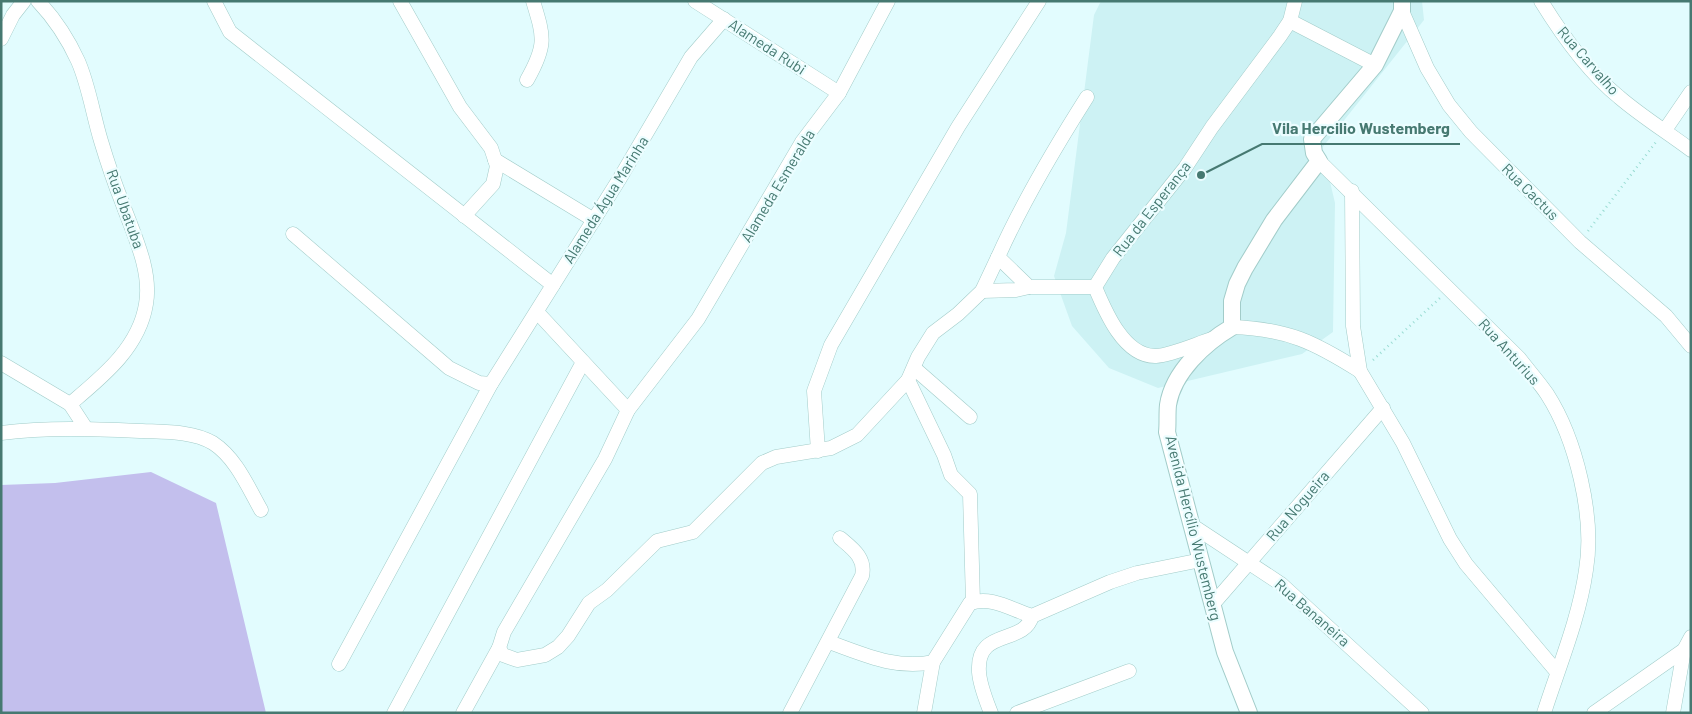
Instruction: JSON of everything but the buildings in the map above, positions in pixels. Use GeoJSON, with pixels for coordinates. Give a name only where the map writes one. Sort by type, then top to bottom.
{"type":"FeatureCollection","features":[{"type":"Feature","properties":{"kind":"street"},"geometry":{"type":"LineString","coordinates":[[1,39],[13,16],[24,1]]}},
{"type":"Feature","properties":{"kind":"street","name":"Rua Ubatuba"},"geometry":{"type":"LineString","coordinates":[[38,1],[52,16],[78,62],[100,140],[141,255],[146,280],[147,303],[140,325],[130,344],[117,362],[70,404]]}},
{"type":"Feature","properties":{"kind":"street"},"geometry":{"type":"LineString","coordinates":[[214,1],[230,32],[553,285]]}},
{"type":"Feature","properties":{"kind":"street"},"geometry":{"type":"LineString","coordinates":[[400,1],[460,107],[491,148],[497,166],[493,184],[464,216]]}},
{"type":"Feature","properties":{"kind":"street"},"geometry":{"type":"LineString","coordinates":[[527,80],[536,65],[544,37],[533,1]]}},
{"type":"Feature","properties":{"kind":"street","name":"Alameda Rubi"},"geometry":{"type":"LineString","coordinates":[[695,1],[839,93]]}},
{"type":"Feature","properties":{"kind":"street","name":"Alameda Esmeralda"},"geometry":{"type":"LineString","coordinates":[[463,713],[499,648],[504,632],[605,459],[628,410],[698,318],[802,142],[839,93],[888,1]]}},
{"type":"Feature","properties":{"kind":"street"},"geometry":{"type":"LineString","coordinates":[[818,451],[814,391],[831,345],[958,127],[1040,1]]}},
{"type":"Feature","properties":{"kind":"street","name":"Rua da Esperança"},"geometry":{"type":"LineString","coordinates":[[1095,287],[1113,258],[1185,168],[1212,127],[1290,21],[1295,1]]}},
{"type":"Feature","properties":{"kind":"street","name":"Rua Carvalho"},"geometry":{"type":"LineString","coordinates":[[1541,1],[1560,31],[1594,72],[1618,97],[1691,150]]}},
{"type":"Feature","properties":{"kind":"street"},"geometry":{"type":"LineString","coordinates":[[1360,371],[1320,346],[1281,332],[1232,327],[1232,301],[1237,284],[1245,268],[1274,220],[1319,161],[1312,146],[1315,134],[1375,65],[1402,6]]}},
{"type":"Feature","properties":{"kind":"street","name":"Rua Cactus"},"geometry":{"type":"LineString","coordinates":[[1402,6],[1426,68],[1449,105],[1471,132],[1580,242],[1666,316],[1691,346]]}},
{"type":"Feature","properties":{"kind":"street","name":"Alameda Água Marinha"},"geometry":{"type":"LineString","coordinates":[[339,664],[492,384],[594,220],[691,57],[724,19]]}},
{"type":"Feature","properties":{"kind":"street"},"geometry":{"type":"LineString","coordinates":[[1290,21],[1375,65]]}},
{"type":"Feature","properties":{"kind":"street"},"geometry":{"type":"LineString","coordinates":[[1665,130],[1691,92]]}},
{"type":"Feature","properties":{"kind":"street"},"geometry":{"type":"LineString","coordinates":[[499,648],[503,655],[517,660],[545,654],[558,648],[590,603],[607,590],[657,540],[693,532],[762,463],[776,457],[818,451],[844,444],[857,435],[911,374],[918,357],[933,332],[958,314],[982,291],[1012,225],[1045,163],[1088,97]]}},
{"type":"Feature","properties":{"kind":"street"},"geometry":{"type":"LineString","coordinates":[[495,160],[594,220]]}},
{"type":"Feature","properties":{"kind":"street","name":"Rua Anturius"},"geometry":{"type":"LineString","coordinates":[[1319,161],[1352,191],[1519,358],[1547,395],[1569,439],[1582,490],[1588,543],[1586,570],[1578,607],[1544,713]]}},
{"type":"Feature","properties":{"kind":"street"},"geometry":{"type":"LineString","coordinates":[[1352,191],[1353,326],[1360,371],[1383,408],[1466,564],[1557,672]]}},
{"type":"Feature","properties":{"kind":"street"},"geometry":{"type":"LineString","coordinates":[[293,234],[449,368],[479,383],[492,384]]}},
{"type":"Feature","properties":{"kind":"street"},"geometry":{"type":"LineString","coordinates":[[998,258],[1029,287]]}},
{"type":"Feature","properties":{"kind":"street"},"geometry":{"type":"LineString","coordinates":[[982,291],[1016,290],[1029,287],[1095,287],[1108,320],[1134,349],[1147,356],[1158,356],[1212,339]]}},
{"type":"Feature","properties":{"kind":"street"},"geometry":{"type":"LineString","coordinates":[[537,312],[628,410]]}},
{"type":"Feature","properties":{"kind":"street","name":"Avenida Hercílio Wustemberg"},"geometry":{"type":"LineString","coordinates":[[1232,327],[1212,339],[1188,365],[1175,385],[1168,404],[1167,432],[1225,652],[1249,713]]}},
{"type":"Feature","properties":{"kind":"street"},"geometry":{"type":"LineString","coordinates":[[394,713],[583,362]]}},
{"type":"Feature","properties":{"kind":"street"},"geometry":{"type":"LineString","coordinates":[[1,363],[70,404],[85,427]]}},
{"type":"Feature","properties":{"kind":"street"},"geometry":{"type":"LineString","coordinates":[[911,374],[970,417]]}},
{"type":"Feature","properties":{"kind":"street"},"geometry":{"type":"LineString","coordinates":[[911,374],[951,475],[970,494],[973,602]]}},
{"type":"Feature","properties":{"kind":"street","name":"Rua Nogueira"},"geometry":{"type":"LineString","coordinates":[[1213,604],[1383,408]]}},
{"type":"Feature","properties":{"kind":"street"},"geometry":{"type":"LineString","coordinates":[[1,432],[85,427],[191,435],[211,442],[231,461],[261,510]]}},
{"type":"Feature","properties":{"kind":"street","name":"Rua Bananeira"},"geometry":{"type":"LineString","coordinates":[[1193,526],[1281,584],[1422,713]]}},
{"type":"Feature","properties":{"kind":"street"},"geometry":{"type":"LineString","coordinates":[[790,713],[862,576],[864,568],[861,558],[840,538]]}},
{"type":"Feature","properties":{"kind":"street"},"geometry":{"type":"LineString","coordinates":[[924,713],[933,662],[961,614],[973,602],[994,600],[1032,616],[1110,582],[1137,573],[1201,560]]}},
{"type":"Feature","properties":{"kind":"street"},"geometry":{"type":"LineString","coordinates":[[991,713],[980,682],[980,658],[986,647],[996,639],[1025,630],[1030,626],[1032,616]]}},
{"type":"Feature","properties":{"kind":"street"},"geometry":{"type":"LineString","coordinates":[[1673,713],[1684,650],[1691,637]]}},
{"type":"Feature","properties":{"kind":"street"},"geometry":{"type":"LineString","coordinates":[[829,642],[897,664],[921,665],[933,662]]}},
{"type":"Feature","properties":{"kind":"street"},"geometry":{"type":"LineString","coordinates":[[1594,713],[1684,650]]}},
{"type":"Feature","properties":{"kind":"street"},"geometry":{"type":"LineString","coordinates":[[1017,713],[1129,671]]}},
{"type":"Feature","properties":{"kind":"path"},"geometry":{"type":"LineString","coordinates":[[1580,242],[1665,130]]}},
{"type":"Feature","properties":{"kind":"path"},"geometry":{"type":"LineString","coordinates":[[1360,371],[1450,289]]}},
{"type":"Feature","properties":{"kind":"shaded area"},"geometry":{"type":"Polygon","coordinates":[[[1101,1],[1422,1],[1424,20],[1322,148],[1335,203],[1333,332],[1302,354],[1158,388],[1109,368],[1072,326],[1054,276],[1066,233],[1094,15],[1101,1]]]}},
{"type":"Feature","properties":{"kind":"shaded area"},"geometry":{"type":"Polygon","coordinates":[[[151,472],[216,503],[266,713],[1,713],[1,485],[55,483],[151,472]]]}},
{"type":"Feature","properties":{"kind":"place","name":"Vila Hercilio Wustemberg"},"geometry":{"type":"Point","coordinates":[1201,175]}}]}
